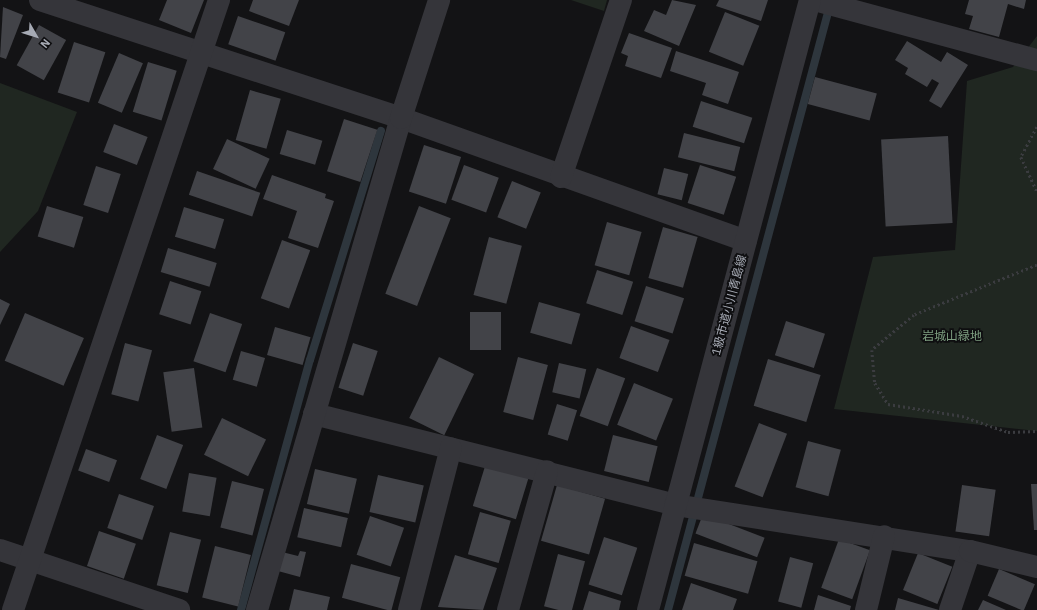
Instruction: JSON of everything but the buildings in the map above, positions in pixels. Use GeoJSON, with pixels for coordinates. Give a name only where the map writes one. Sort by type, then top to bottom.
{"type":"FeatureCollection","features":[{"type":"Feature","properties":{"kind":"street"},"geometry":{"type":"LineString","coordinates":[[40,0],[401,118],[561,177],[746,240]]}},
{"type":"Feature","properties":{"kind":"street"},"geometry":{"type":"LineString","coordinates":[[13,610],[219,0]]}},
{"type":"Feature","properties":{"kind":"street"},"geometry":{"type":"LineString","coordinates":[[257,610],[401,118],[440,0]]}},
{"type":"Feature","properties":{"kind":"street"},"geometry":{"type":"LineString","coordinates":[[561,177],[621,0]]}},
{"type":"Feature","properties":{"kind":"street","name":"1級市道小川青島線"},"geometry":{"type":"LineString","coordinates":[[648,610],[810,0]]}},
{"type":"Feature","properties":{"kind":"street"},"geometry":{"type":"LineString","coordinates":[[814,0],[1037,60]]}},
{"type":"Feature","properties":{"kind":"street"},"geometry":{"type":"LineString","coordinates":[[314,414],[546,471],[675,505],[884,536],[970,551],[1037,567]]}},
{"type":"Feature","properties":{"kind":"street"},"geometry":{"type":"LineString","coordinates":[[409,610],[451,448]]}},
{"type":"Feature","properties":{"kind":"street"},"geometry":{"type":"LineString","coordinates":[[508,610],[546,471]]}},
{"type":"Feature","properties":{"kind":"street"},"geometry":{"type":"LineString","coordinates":[[866,610],[884,536]]}},
{"type":"Feature","properties":{"kind":"street"},"geometry":{"type":"LineString","coordinates":[[0,550],[172,609]]}},
{"type":"Feature","properties":{"kind":"street"},"geometry":{"type":"LineString","coordinates":[[950,610],[970,551]]}},
{"type":"Feature","properties":{"kind":"path"},"geometry":{"type":"LineString","coordinates":[[1037,127],[1021,157],[1037,191]]}},
{"type":"Feature","properties":{"kind":"path"},"geometry":{"type":"LineString","coordinates":[[1037,265],[914,315],[872,350],[875,383],[888,404],[962,416],[1008,432],[1037,431]]}},
{"type":"Feature","properties":{"kind":"green space"},"geometry":{"type":"Polygon","coordinates":[[[571,0],[607,0],[604,11],[571,0]]]}},
{"type":"Feature","properties":{"kind":"green space","name":"岩城山緑地"},"geometry":{"type":"Polygon","coordinates":[[[1037,36],[1037,431],[834,409],[873,257],[955,250],[967,81],[1013,67],[1037,36]]]}},
{"type":"Feature","properties":{"kind":"green space"},"geometry":{"type":"Polygon","coordinates":[[[0,83],[77,112],[38,211],[0,252],[0,83]]]}},
{"type":"Feature","properties":{"kind":"waterway"},"geometry":{"type":"LineString","coordinates":[[668,610],[830,5]]}},
{"type":"Feature","properties":{"kind":"waterway"},"geometry":{"type":"LineString","coordinates":[[241,610],[310,360],[381,131]]}}]}
